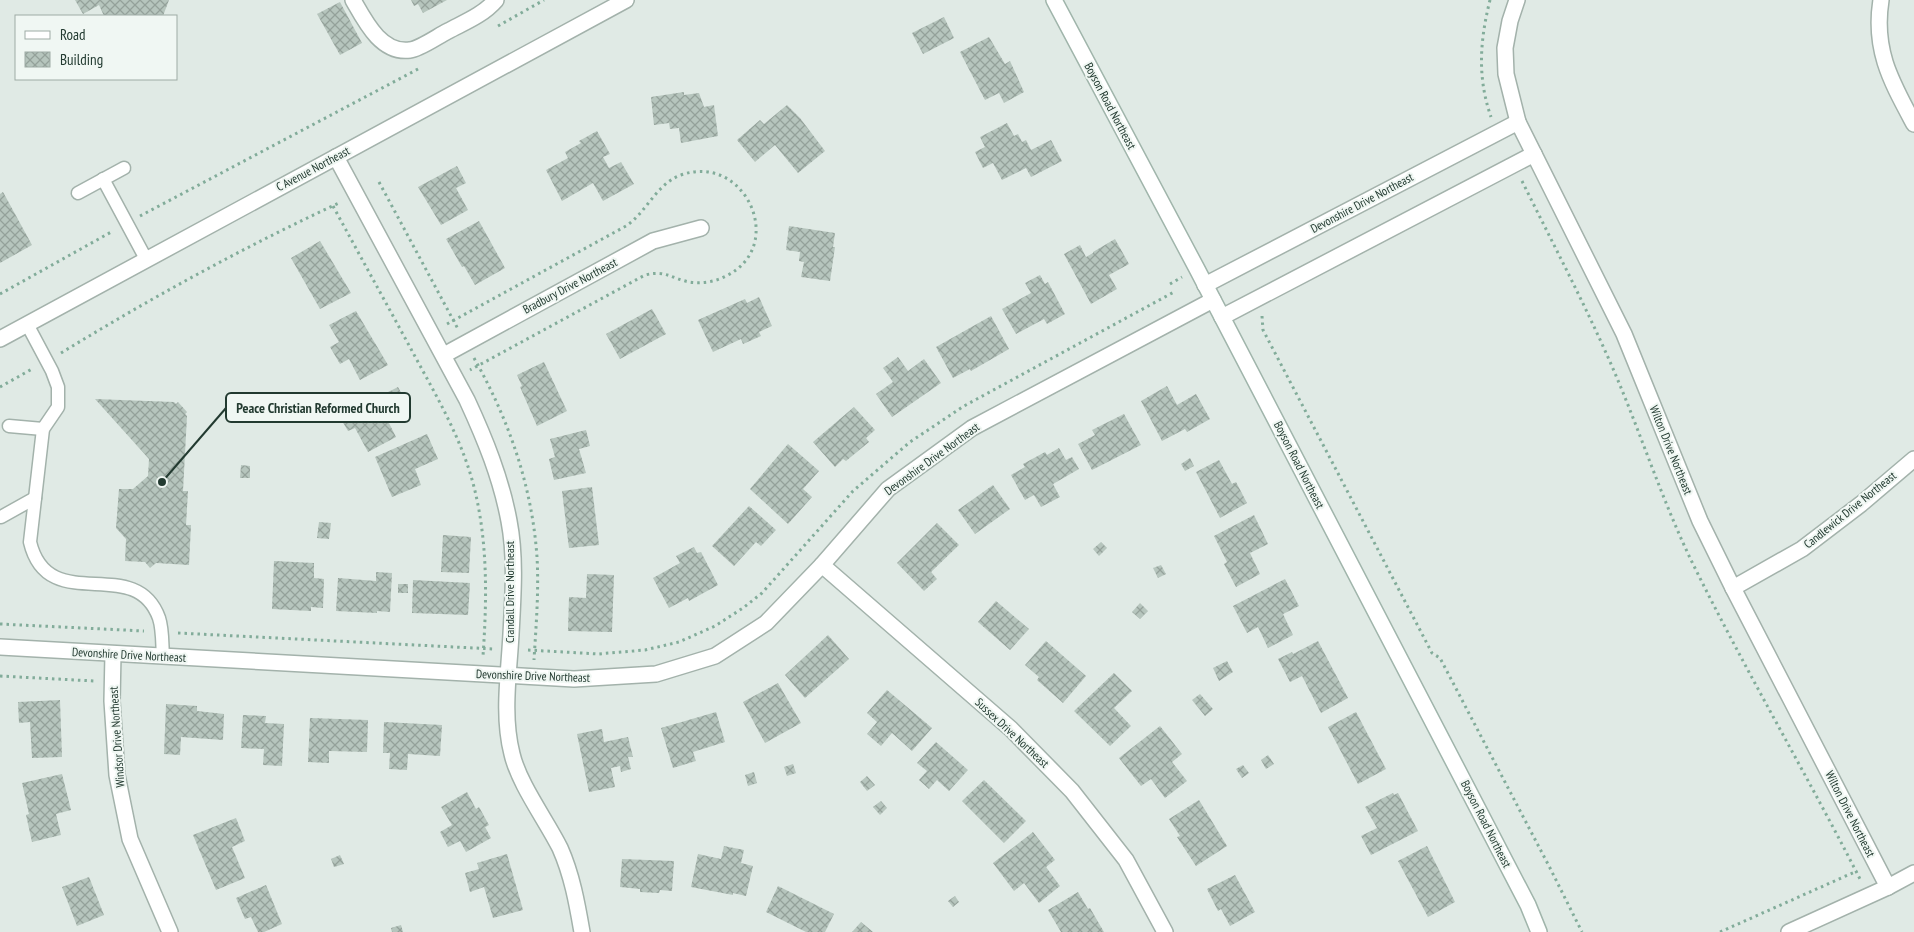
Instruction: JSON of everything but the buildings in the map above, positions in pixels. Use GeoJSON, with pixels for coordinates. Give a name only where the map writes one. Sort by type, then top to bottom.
{"type":"FeatureCollection","features":[{"type":"Feature","properties":{"kind":"street"},"geometry":{"type":"LineString","coordinates":[[353,0],[363,19],[384,43],[397,50],[412,50],[486,11],[496,0]]}},
{"type":"Feature","properties":{"kind":"street","name":"Boyson Road Northeast"},"geometry":{"type":"LineString","coordinates":[[1054,0],[1222,317],[1528,905],[1540,932]]}},
{"type":"Feature","properties":{"kind":"street","name":"Wilton Drive Northeast"},"geometry":{"type":"LineString","coordinates":[[1517,0],[1510,21],[1505,48],[1506,74],[1518,122],[1624,334],[1700,521],[1888,887]]}},
{"type":"Feature","properties":{"kind":"street"},"geometry":{"type":"LineString","coordinates":[[1881,0],[1878,26],[1881,52],[1890,80],[1914,124]]}},
{"type":"Feature","properties":{"kind":"street","name":"C Avenue Northeast"},"geometry":{"type":"LineString","coordinates":[[0,339],[619,2]]}},
{"type":"Feature","properties":{"kind":"street","name":"Devonshire Drive Northeast"},"geometry":{"type":"LineString","coordinates":[[1205,285],[1518,122]]}},
{"type":"Feature","properties":{"kind":"street"},"geometry":{"type":"LineString","coordinates":[[1222,317],[1534,154]]}},
{"type":"Feature","properties":{"kind":"street","name":"Crandall Drive Northeast"},"geometry":{"type":"LineString","coordinates":[[336,156],[444,355],[484,438],[499,478],[509,522],[512,568],[507,725],[512,756],[524,783],[560,848],[574,884],[582,932]]}},
{"type":"Feature","properties":{"kind":"street","name":"Bradbury Drive Northeast"},"geometry":{"type":"LineString","coordinates":[[444,355],[653,241],[701,228]]}},
{"type":"Feature","properties":{"kind":"street","name":"Devonshire Drive Northeast"},"geometry":{"type":"LineString","coordinates":[[0,647],[574,679],[656,674],[715,656],[766,623],[822,565],[888,489],[972,428],[1213,300]]}},
{"type":"Feature","properties":{"kind":"street","name":"Candlewick Drive Northeast"},"geometry":{"type":"LineString","coordinates":[[1733,588],[1802,549],[1861,504],[1914,459]]}},
{"type":"Feature","properties":{"kind":"street","name":"Sussex Drive Northeast"},"geometry":{"type":"LineString","coordinates":[[822,565],[1011,729],[1072,791],[1126,860],[1165,932]]}},
{"type":"Feature","properties":{"kind":"street","name":"Windsor Drive Northeast"},"geometry":{"type":"LineString","coordinates":[[113,654],[112,701],[117,775],[130,839],[170,932]]}},
{"type":"Feature","properties":{"kind":"street"},"geometry":{"type":"LineString","coordinates":[[1789,932],[1888,887],[1914,873]]}},
{"type":"Feature","properties":{"kind":"lane"},"geometry":{"type":"LineString","coordinates":[[78,193],[124,168]]}},
{"type":"Feature","properties":{"kind":"lane"},"geometry":{"type":"LineString","coordinates":[[103,179],[146,259]]}},
{"type":"Feature","properties":{"kind":"lane"},"geometry":{"type":"LineString","coordinates":[[27,324],[47,361],[58,387],[58,407],[43,429],[30,542],[33,555],[45,570],[60,580],[130,587],[142,594],[154,606],[160,621],[163,657]]}},
{"type":"Feature","properties":{"kind":"lane"},"geometry":{"type":"LineString","coordinates":[[9,426],[43,429]]}},
{"type":"Feature","properties":{"kind":"lane"},"geometry":{"type":"LineString","coordinates":[[1,517],[35,498]]}},
{"type":"Feature","properties":{"kind":"path"},"geometry":{"type":"LineString","coordinates":[[493,28],[544,0]]}},
{"type":"Feature","properties":{"kind":"path"},"geometry":{"type":"LineString","coordinates":[[1490,0],[1483,29],[1481,67],[1484,93],[1493,122]]}},
{"type":"Feature","properties":{"kind":"path"},"geometry":{"type":"LineString","coordinates":[[0,294],[127,223],[424,66]]}},
{"type":"Feature","properties":{"kind":"path"},"geometry":{"type":"LineString","coordinates":[[379,182],[459,330]]}},
{"type":"Feature","properties":{"kind":"path"},"geometry":{"type":"LineString","coordinates":[[0,387],[138,306],[289,226],[339,203]]}},
{"type":"Feature","properties":{"kind":"path"},"geometry":{"type":"LineString","coordinates":[[333,206],[445,412],[465,460],[478,508],[484,543],[486,594],[482,659]]}},
{"type":"Feature","properties":{"kind":"path"},"geometry":{"type":"LineString","coordinates":[[1170,284],[1182,277]]}},
{"type":"Feature","properties":{"kind":"path"},"geometry":{"type":"LineString","coordinates":[[1259,309],[1262,315],[1263,330],[1267,339],[1432,654],[1440,658],[1582,932]]}},
{"type":"Feature","properties":{"kind":"path"},"geometry":{"type":"LineString","coordinates":[[0,624],[494,649]]}},
{"type":"Feature","properties":{"kind":"path"},"geometry":{"type":"LineString","coordinates":[[0,676],[100,681]]}},
{"type":"Feature","properties":{"kind":"path"},"geometry":{"type":"LineString","coordinates":[[1720,932],[1864,867]]}},
{"type":"Feature","properties":{"kind":"place","name":"Peace Christian Reformed Church"},"geometry":{"type":"Point","coordinates":[162,482]}}]}
